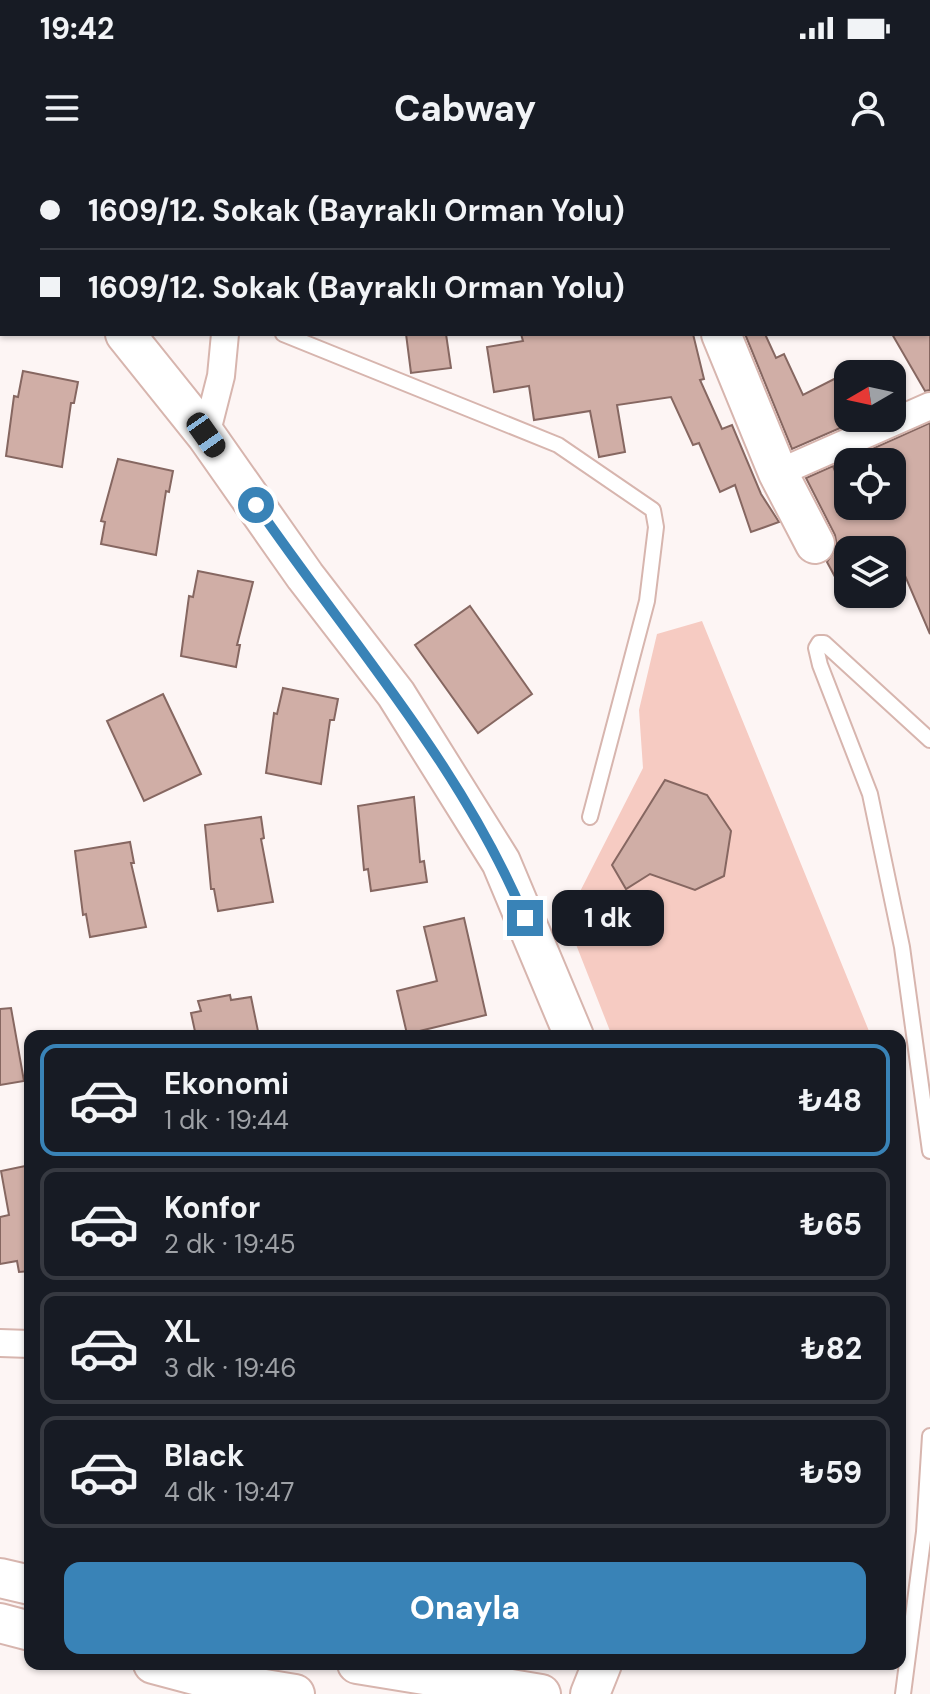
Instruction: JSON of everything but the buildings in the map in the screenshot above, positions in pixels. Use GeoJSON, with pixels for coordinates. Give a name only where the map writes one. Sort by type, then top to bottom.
{"type":"FeatureCollection","features":[{"type":"Feature","properties":{"kind":"main road"},"geometry":{"type":"LineString","coordinates":[[127,336],[206,435],[305,576],[396,694],[501,862],[571,1030]]}},
{"type":"Feature","properties":{"kind":"main road"},"geometry":{"type":"LineString","coordinates":[[722,336],[778,473],[815,544]]}},
{"type":"Feature","properties":{"kind":"main road"},"geometry":{"type":"LineString","coordinates":[[0,1578],[24,1584]]}},
{"type":"Feature","properties":{"kind":"main road"},"geometry":{"type":"LineString","coordinates":[[0,1623],[24,1629]]}},
{"type":"Feature","properties":{"kind":"main road"},"geometry":{"type":"LineString","coordinates":[[176,1670],[221,1682],[295,1694]]}},
{"type":"Feature","properties":{"kind":"main road"},"geometry":{"type":"LineString","coordinates":[[394,1670],[541,1694]]}},
{"type":"Feature","properties":{"kind":"main road"},"geometry":{"type":"LineString","coordinates":[[590,1694],[600,1670]]}},
{"type":"Feature","properties":{"kind":"street"},"geometry":{"type":"LineString","coordinates":[[206,435],[221,376],[225,336]]}},
{"type":"Feature","properties":{"kind":"street"},"geometry":{"type":"LineString","coordinates":[[778,473],[930,406]]}},
{"type":"Feature","properties":{"kind":"street"},"geometry":{"type":"LineString","coordinates":[[0,1343],[24,1344]]}},
{"type":"Feature","properties":{"kind":"lane"},"geometry":{"type":"LineString","coordinates":[[288,336],[558,445],[653,510],[656,527],[647,601],[590,817]]}},
{"type":"Feature","properties":{"kind":"lane"},"geometry":{"type":"LineString","coordinates":[[930,740],[824,643],[819,643],[816,648],[820,665],[870,794],[902,947],[930,1151]]}},
{"type":"Feature","properties":{"kind":"lane"},"geometry":{"type":"LineString","coordinates":[[903,1694],[924,1532],[930,1436]]}},
{"type":"Feature","properties":{"kind":"shaded area"},"geometry":{"type":"Polygon","coordinates":[[[702,621],[869,1030],[610,1030],[566,919],[643,768],[639,710],[657,634],[702,621]]]}},
{"type":"Feature","properties":{"kind":"route"},"geometry":{"type":"LineString","coordinates":[[256,505],[305,576],[396,694],[501,862],[525,918]]}}]}
